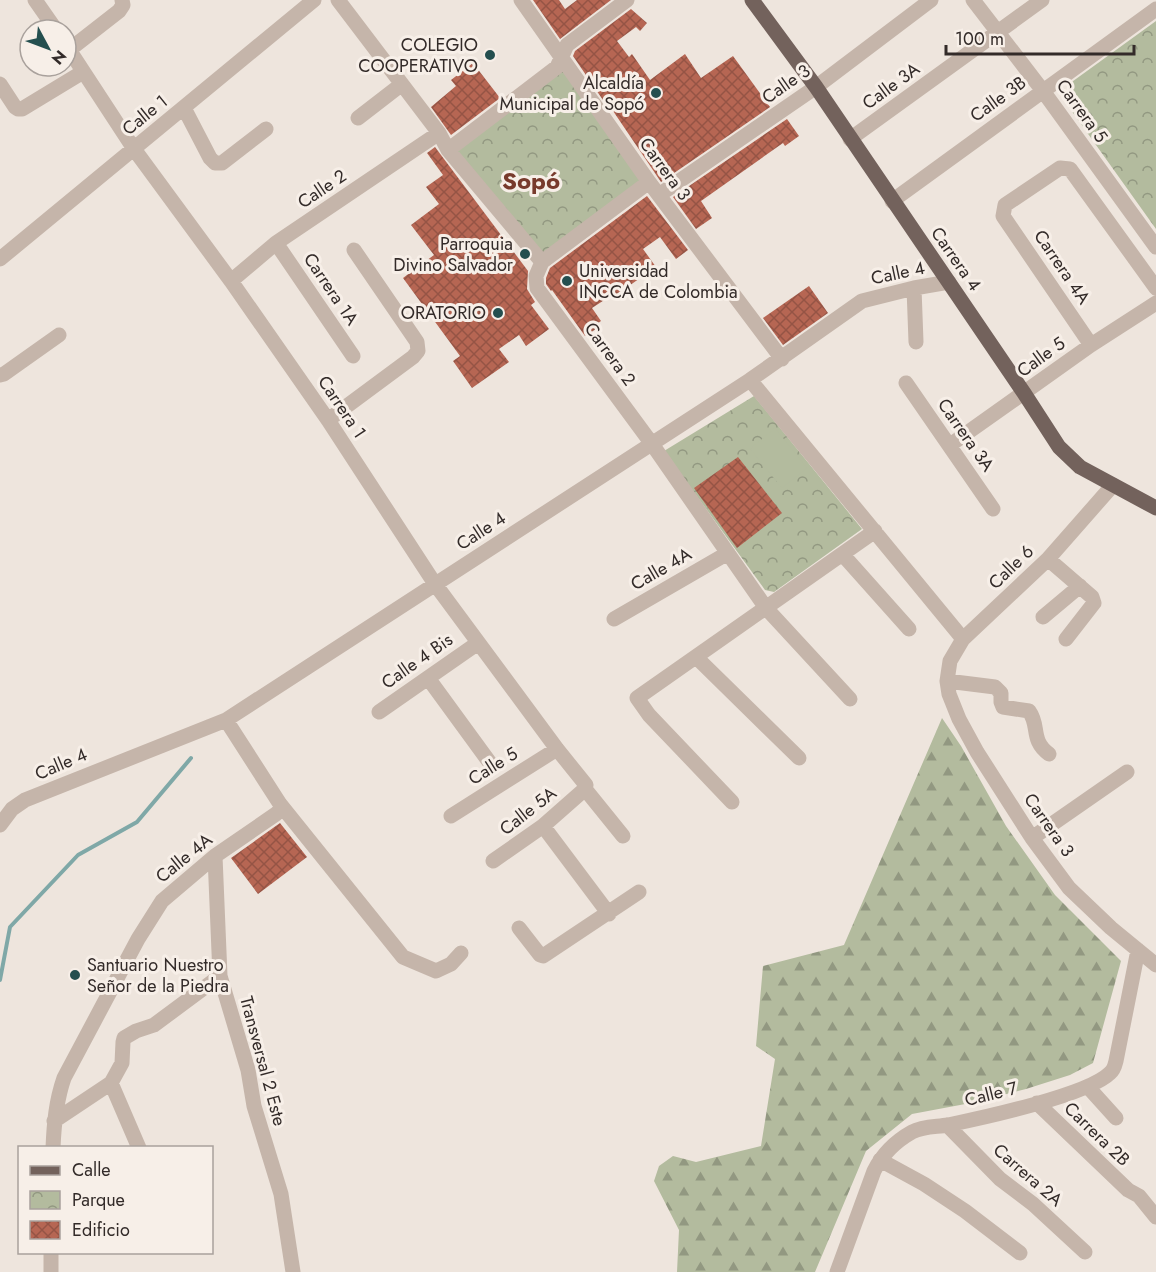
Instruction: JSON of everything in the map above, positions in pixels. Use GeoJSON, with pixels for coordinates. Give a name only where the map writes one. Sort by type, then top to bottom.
{"type":"FeatureCollection","features":[{"type":"Feature","properties":{"kind":"main road","name":"Carrera 4"},"geometry":{"type":"LineString","coordinates":[[752,0],[816,87],[1059,447],[1080,467],[1156,508]]}},
{"type":"Feature","properties":{"kind":"street"},"geometry":{"type":"LineString","coordinates":[[35,0],[48,18]]}},
{"type":"Feature","properties":{"kind":"street","name":"Calle 1"},"geometry":{"type":"LineString","coordinates":[[0,259],[314,0]]}},
{"type":"Feature","properties":{"kind":"street"},"geometry":{"type":"LineString","coordinates":[[338,0],[439,134],[448,150],[542,262],[649,182]]}},
{"type":"Feature","properties":{"kind":"street","name":"Carrera 3"},"geometry":{"type":"LineString","coordinates":[[521,0],[649,182],[782,359]]}},
{"type":"Feature","properties":{"kind":"street"},"geometry":{"type":"LineString","coordinates":[[448,150],[557,67],[567,45],[627,0]]}},
{"type":"Feature","properties":{"kind":"street","name":"Calle 3"},"geometry":{"type":"LineString","coordinates":[[659,195],[816,87],[931,0]]}},
{"type":"Feature","properties":{"kind":"street","name":"Carrera 5"},"geometry":{"type":"LineString","coordinates":[[973,0],[1156,248]]}},
{"type":"Feature","properties":{"kind":"street","name":"Calle 3A"},"geometry":{"type":"LineString","coordinates":[[850,139],[1042,0]]}},
{"type":"Feature","properties":{"kind":"street"},"geometry":{"type":"LineString","coordinates":[[78,40],[119,11],[122,2]]}},
{"type":"Feature","properties":{"kind":"street","name":"Calle 3B"},"geometry":{"type":"LineString","coordinates":[[892,201],[1156,9]]}},
{"type":"Feature","properties":{"kind":"street","name":"Carrera 1"},"geometry":{"type":"LineString","coordinates":[[78,64],[134,149],[231,281],[327,420],[435,584],[586,785],[585,789],[623,836]]}},
{"type":"Feature","properties":{"kind":"street"},"geometry":{"type":"LineString","coordinates":[[0,84],[18,109],[22,109],[83,72]]}},
{"type":"Feature","properties":{"kind":"street"},"geometry":{"type":"LineString","coordinates":[[358,118],[402,84]]}},
{"type":"Feature","properties":{"kind":"street"},"geometry":{"type":"LineString","coordinates":[[184,108],[210,158],[215,163],[222,163],[266,129]]}},
{"type":"Feature","properties":{"kind":"street","name":"Calle 2"},"geometry":{"type":"LineString","coordinates":[[231,281],[276,243],[439,134]]}},
{"type":"Feature","properties":{"kind":"street","name":"Carrera 4A"},"geometry":{"type":"LineString","coordinates":[[1091,345],[1003,216],[1002,210],[1005,205],[1060,168],[1070,169],[1156,288]]}},
{"type":"Feature","properties":{"kind":"street","name":"Carrera 1A"},"geometry":{"type":"LineString","coordinates":[[276,243],[353,356]]}},
{"type":"Feature","properties":{"kind":"street"},"geometry":{"type":"LineString","coordinates":[[327,420],[418,351],[417,342],[354,250]]}},
{"type":"Feature","properties":{"kind":"street","name":"Carrera 2"},"geometry":{"type":"LineString","coordinates":[[542,262],[536,276],[537,288],[652,444],[766,608],[850,699]]}},
{"type":"Feature","properties":{"kind":"street","name":"Calle 4"},"geometry":{"type":"LineString","coordinates":[[0,825],[12,809],[25,800],[226,720],[782,359],[862,301],[949,282]]}},
{"type":"Feature","properties":{"kind":"street"},"geometry":{"type":"LineString","coordinates":[[914,288],[916,342]]}},
{"type":"Feature","properties":{"kind":"street","name":"Calle 5"},"geometry":{"type":"LineString","coordinates":[[950,445],[1091,345],[1156,303]]}},
{"type":"Feature","properties":{"kind":"street"},"geometry":{"type":"LineString","coordinates":[[0,375],[59,335]]}},
{"type":"Feature","properties":{"kind":"street"},"geometry":{"type":"LineString","coordinates":[[750,380],[963,639]]}},
{"type":"Feature","properties":{"kind":"street","name":"Carrera 3A"},"geometry":{"type":"LineString","coordinates":[[906,383],[993,509]]}},
{"type":"Feature","properties":{"kind":"street","name":"Calle 6"},"geometry":{"type":"LineString","coordinates":[[947,681],[950,661],[963,639],[1047,559],[1113,485]]}},
{"type":"Feature","properties":{"kind":"street"},"geometry":{"type":"LineString","coordinates":[[732,802],[649,715],[637,698],[875,531]]}},
{"type":"Feature","properties":{"kind":"street","name":"Calle 4A"},"geometry":{"type":"LineString","coordinates":[[614,619],[728,553]]}},
{"type":"Feature","properties":{"kind":"street"},"geometry":{"type":"LineString","coordinates":[[843,555],[909,629]]}},
{"type":"Feature","properties":{"kind":"street"},"geometry":{"type":"LineString","coordinates":[[1047,559],[1092,597],[1094,603],[1066,639]]}},
{"type":"Feature","properties":{"kind":"street"},"geometry":{"type":"LineString","coordinates":[[1043,617],[1080,586]]}},
{"type":"Feature","properties":{"kind":"street","name":"Calle 4 Bis"},"geometry":{"type":"LineString","coordinates":[[379,712],[478,643]]}},
{"type":"Feature","properties":{"kind":"street"},"geometry":{"type":"LineString","coordinates":[[696,657],[799,759]]}},
{"type":"Feature","properties":{"kind":"street"},"geometry":{"type":"LineString","coordinates":[[428,678],[490,763]]}},
{"type":"Feature","properties":{"kind":"street"},"geometry":{"type":"LineString","coordinates":[[947,681],[995,687],[1001,693],[1003,707],[1029,711],[1033,717],[1034,730],[1041,748],[1048,754]]}},
{"type":"Feature","properties":{"kind":"street","name":"Carrera 3"},"geometry":{"type":"LineString","coordinates":[[947,681],[949,694],[972,744],[1032,837],[1069,888],[1111,928],[1156,965]]}},
{"type":"Feature","properties":{"kind":"street"},"geometry":{"type":"LineString","coordinates":[[226,720],[280,804],[403,957],[436,971],[451,964],[461,953]]}},
{"type":"Feature","properties":{"kind":"street","name":"Calle 5"},"geometry":{"type":"LineString","coordinates":[[451,816],[557,749]]}},
{"type":"Feature","properties":{"kind":"street"},"geometry":{"type":"LineString","coordinates":[[1032,837],[1127,772]]}},
{"type":"Feature","properties":{"kind":"street","name":"Calle 5A"},"geometry":{"type":"LineString","coordinates":[[493,861],[543,826],[585,789]]}},
{"type":"Feature","properties":{"kind":"street","name":"Calle 4A"},"geometry":{"type":"LineString","coordinates":[[53,1146],[58,1093],[72,1059],[162,900],[215,856],[276,814],[280,810],[280,804]]}},
{"type":"Feature","properties":{"kind":"street"},"geometry":{"type":"LineString","coordinates":[[543,826],[609,914]]}},
{"type":"Feature","properties":{"kind":"street","name":"Transversal 2 Este"},"geometry":{"type":"LineString","coordinates":[[215,856],[220,976],[248,1070],[254,1106],[281,1194],[293,1272]]}},
{"type":"Feature","properties":{"kind":"street"},"geometry":{"type":"LineString","coordinates":[[519,928],[543,956],[639,892]]}},
{"type":"Feature","properties":{"kind":"street","name":"Calle 7"},"geometry":{"type":"LineString","coordinates":[[837,1272],[859,1209],[880,1160],[893,1146],[912,1132],[1037,1103],[1088,1087],[1112,1072],[1138,950]]}},
{"type":"Feature","properties":{"kind":"street"},"geometry":{"type":"LineString","coordinates":[[54,1120],[111,1083],[122,1063],[124,1038],[154,1025],[220,976]]}},
{"type":"Feature","properties":{"kind":"street"},"geometry":{"type":"LineString","coordinates":[[111,1083],[138,1146]]}},
{"type":"Feature","properties":{"kind":"street"},"geometry":{"type":"LineString","coordinates":[[1088,1087],[1116,1118]]}},
{"type":"Feature","properties":{"kind":"street","name":"Carrera 2B"},"geometry":{"type":"LineString","coordinates":[[1037,1103],[1128,1190],[1139,1196],[1156,1217]]}},
{"type":"Feature","properties":{"kind":"street","name":"Carrera 2A"},"geometry":{"type":"LineString","coordinates":[[947,1125],[1000,1179],[1033,1204],[1085,1252]]}},
{"type":"Feature","properties":{"kind":"street"},"geometry":{"type":"LineString","coordinates":[[880,1160],[965,1210],[1020,1253]]}},
{"type":"Feature","properties":{"kind":"street"},"geometry":{"type":"LineString","coordinates":[[1139,1196],[1156,1202]]}},
{"type":"Feature","properties":{"kind":"street"},"geometry":{"type":"LineString","coordinates":[[51,1254],[51,1272]]}},
{"type":"Feature","properties":{"kind":"green space"},"geometry":{"type":"Polygon","coordinates":[[[1156,21],[1156,229],[1064,97],[1069,84],[1156,21]]]}},
{"type":"Feature","properties":{"kind":"green space"},"geometry":{"type":"Polygon","coordinates":[[[561,56],[649,182],[542,262],[448,150],[561,56]]]}},
{"type":"Feature","properties":{"kind":"green space"},"geometry":{"type":"Polygon","coordinates":[[[754,396],[862,529],[774,592],[765,590],[664,451],[754,396]]]}},
{"type":"Feature","properties":{"kind":"green space"},"geometry":{"type":"Polygon","coordinates":[[[775,428],[807,468],[782,488],[750,449],[775,428]]]}},
{"type":"Feature","properties":{"kind":"green space"},"geometry":{"type":"Polygon","coordinates":[[[942,718],[961,746],[1006,826],[1055,895],[1121,961],[1093,1063],[1070,1075],[1026,1089],[976,1102],[912,1114],[866,1151],[815,1272],[677,1272],[679,1230],[654,1181],[659,1166],[673,1156],[696,1162],[761,1146],[775,1059],[756,1046],[763,966],[844,945],[942,718]]]}},
{"type":"Feature","properties":{"kind":"building"},"geometry":{"type":"Polygon","coordinates":[[[533,0],[559,0],[565,9],[577,0],[611,0],[560,39],[533,0]]]}},
{"type":"Feature","properties":{"kind":"building"},"geometry":{"type":"Polygon","coordinates":[[[631,9],[647,23],[640,31],[636,27],[617,41],[629,57],[632,54],[650,80],[685,54],[701,78],[733,56],[770,107],[661,182],[573,56],[575,51],[631,9]]]}},
{"type":"Feature","properties":{"kind":"building"},"geometry":{"type":"Polygon","coordinates":[[[473,63],[500,98],[451,135],[431,107],[456,86],[451,80],[473,63]]]}},
{"type":"Feature","properties":{"kind":"building"},"geometry":{"type":"Polygon","coordinates":[[[787,119],[799,136],[785,146],[783,143],[701,201],[712,218],[696,229],[673,197],[787,119]]]}},
{"type":"Feature","properties":{"kind":"building"},"geometry":{"type":"Polygon","coordinates":[[[435,147],[528,271],[527,289],[535,302],[531,305],[549,329],[526,346],[519,335],[499,349],[509,362],[472,388],[453,361],[460,356],[403,278],[434,255],[411,225],[439,204],[426,187],[443,175],[427,153],[435,147]]]}},
{"type":"Feature","properties":{"kind":"building"},"geometry":{"type":"Polygon","coordinates":[[[647,196],[688,250],[676,259],[660,237],[643,249],[656,267],[613,297],[612,295],[592,308],[601,321],[594,326],[596,329],[585,336],[546,284],[550,268],[647,196]]]}},
{"type":"Feature","properties":{"kind":"building"},"geometry":{"type":"Polygon","coordinates":[[[809,286],[828,313],[783,345],[763,318],[809,286]]]}},
{"type":"Feature","properties":{"kind":"building"},"geometry":{"type":"Polygon","coordinates":[[[738,457],[782,513],[737,548],[694,488],[738,457]]]}},
{"type":"Feature","properties":{"kind":"building"},"geometry":{"type":"Polygon","coordinates":[[[280,823],[307,857],[258,894],[231,858],[280,823]]]}},
{"type":"Feature","properties":{"kind":"waterway"},"geometry":{"type":"LineString","coordinates":[[0,980],[10,927],[78,855],[137,822],[191,758]]}},
{"type":"Feature","properties":{"kind":"place","name":"COLEGIO COOPERATIVO"},"geometry":{"type":"Point","coordinates":[490,55]}},
{"type":"Feature","properties":{"kind":"place","name":"Alcaldía Municipal de Sopó"},"geometry":{"type":"Point","coordinates":[656,93]}},
{"type":"Feature","properties":{"kind":"place","name":"Parroquia Divino Salvador"},"geometry":{"type":"Point","coordinates":[525,254]}},
{"type":"Feature","properties":{"kind":"place","name":"Universidad INCCA de Colombia"},"geometry":{"type":"Point","coordinates":[567,281]}},
{"type":"Feature","properties":{"kind":"place","name":"ORATORIO"},"geometry":{"type":"Point","coordinates":[498,313]}},
{"type":"Feature","properties":{"kind":"place","name":"Santuario Nuestro Señor de la Piedra"},"geometry":{"type":"Point","coordinates":[75,975]}},
{"type":"Feature","properties":{"kind":"district","name":"Sopó"},"geometry":{"type":"Point","coordinates":[531,180]}}]}
